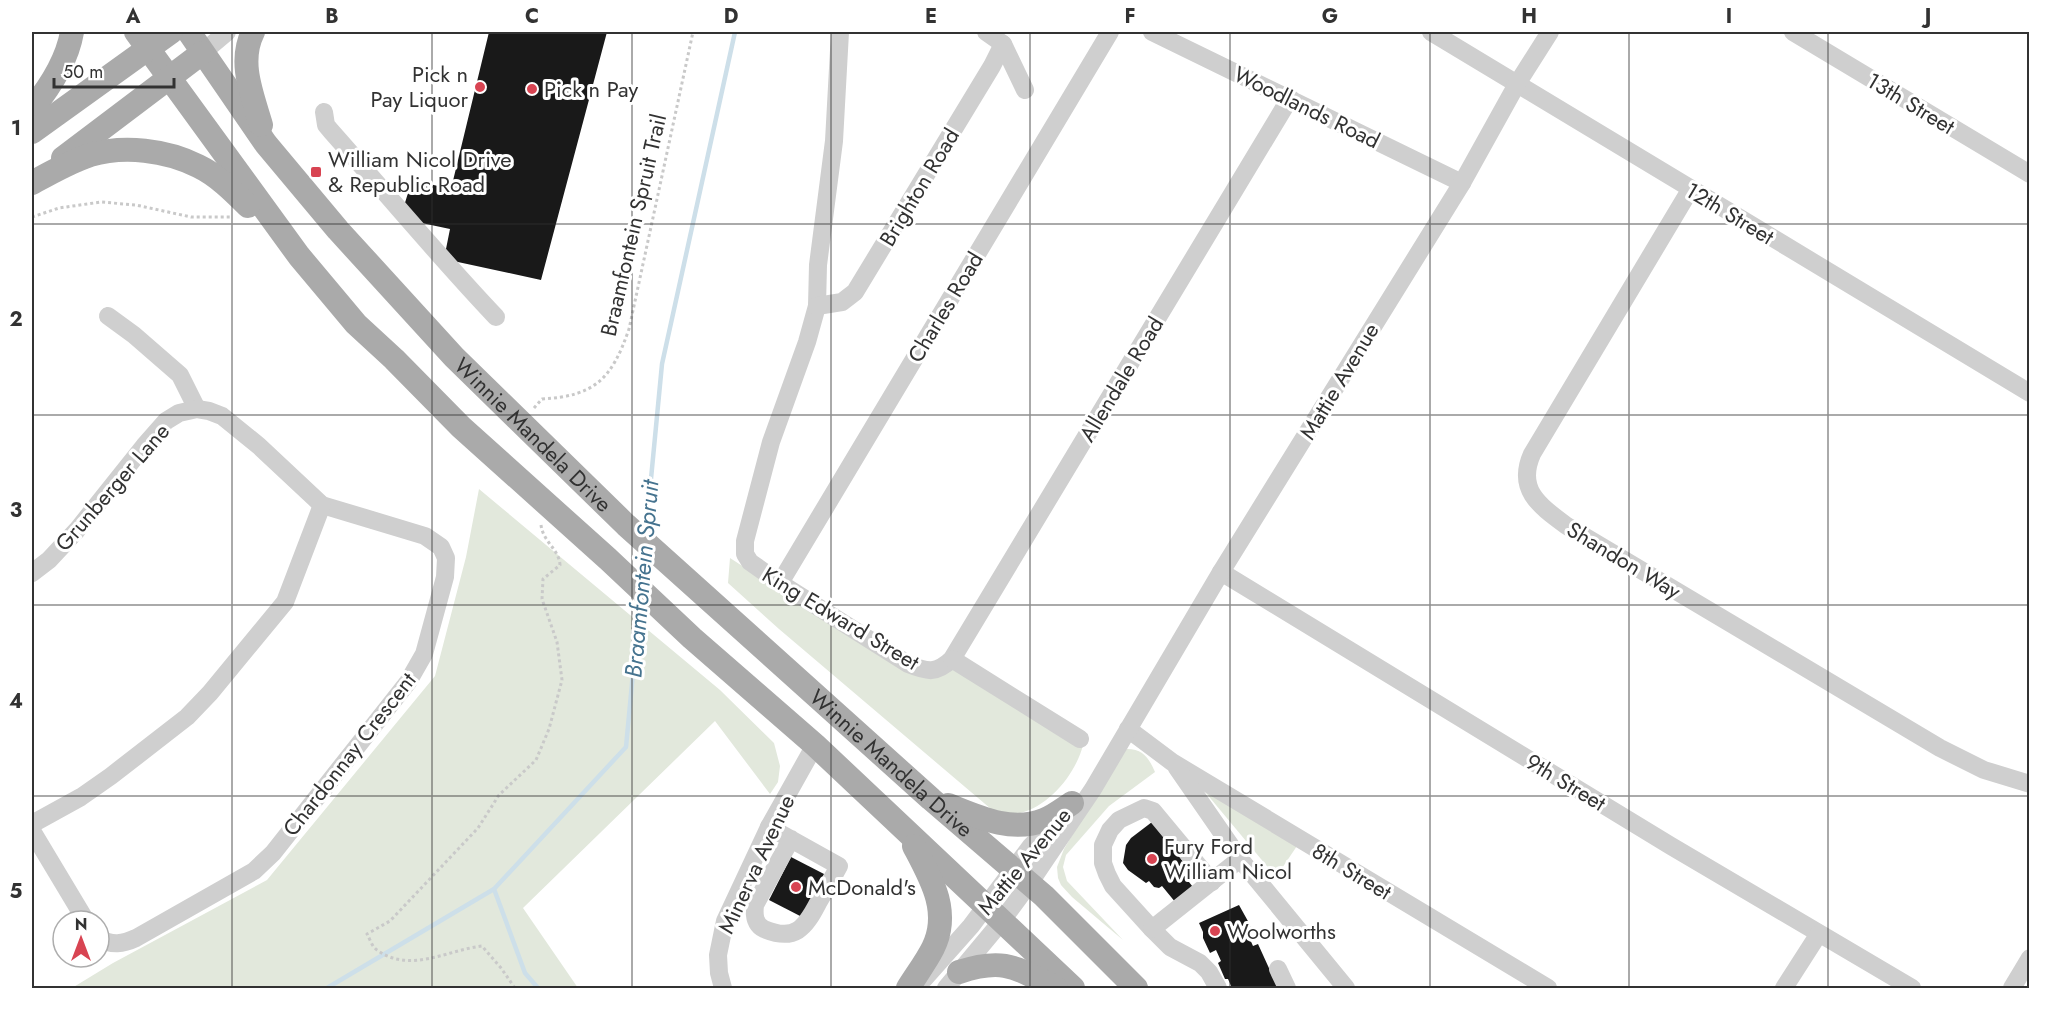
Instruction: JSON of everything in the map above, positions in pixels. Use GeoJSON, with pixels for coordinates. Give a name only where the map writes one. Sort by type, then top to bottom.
{"type":"FeatureCollection","features":[{"type":"Feature","properties":{"kind":"main road"},"geometry":{"type":"LineString","coordinates":[[32,109],[57,74],[72,32]]}},
{"type":"Feature","properties":{"kind":"main road"},"geometry":{"type":"LineString","coordinates":[[32,132],[141,40],[171,32]]}},
{"type":"Feature","properties":{"kind":"main road","name":"Winnie Mandela Drive"},"geometry":{"type":"LineString","coordinates":[[189,32],[266,144],[338,230],[454,357],[591,493],[1021,877],[1136,988]]}},
{"type":"Feature","properties":{"kind":"main road"},"geometry":{"type":"LineString","coordinates":[[253,32],[247,50],[246,64],[266,144]]}},
{"type":"Feature","properties":{"kind":"main road","name":"Winnie Mandela Drive"},"geometry":{"type":"LineString","coordinates":[[141,40],[299,256],[356,324],[394,359],[461,428],[608,559],[692,638],[815,745],[1073,988]]}},
{"type":"Feature","properties":{"kind":"main road"},"geometry":{"type":"LineString","coordinates":[[32,182],[202,53]]}},
{"type":"Feature","properties":{"kind":"main road"},"geometry":{"type":"LineString","coordinates":[[32,182],[73,162],[109,151],[138,150],[162,154],[198,166],[228,186],[299,256]]}},
{"type":"Feature","properties":{"kind":"main road"},"geometry":{"type":"LineString","coordinates":[[931,799],[992,821],[1015,825],[1046,819],[1072,803]]}},
{"type":"Feature","properties":{"kind":"main road"},"geometry":{"type":"LineString","coordinates":[[907,832],[927,871],[941,912],[941,923],[933,949],[908,988]]}},
{"type":"Feature","properties":{"kind":"main road"},"geometry":{"type":"LineString","coordinates":[[953,980],[979,966],[1011,966],[1056,988]]}},
{"type":"Feature","properties":{"kind":"street"},"geometry":{"type":"LineString","coordinates":[[202,53],[226,32]]}},
{"type":"Feature","properties":{"kind":"street"},"geometry":{"type":"LineString","coordinates":[[817,306],[818,266],[834,141],[840,32]]}},
{"type":"Feature","properties":{"kind":"street"},"geometry":{"type":"LineString","coordinates":[[986,32],[1003,44],[1025,90]]}},
{"type":"Feature","properties":{"kind":"street","name":"Charles Road"},"geometry":{"type":"LineString","coordinates":[[780,583],[1110,32]]}},
{"type":"Feature","properties":{"kind":"street","name":"Woodlands Road"},"geometry":{"type":"LineString","coordinates":[[1152,32],[1462,183]]}},
{"type":"Feature","properties":{"kind":"street","name":"12th Street"},"geometry":{"type":"LineString","coordinates":[[1431,32],[2030,393]]}},
{"type":"Feature","properties":{"kind":"street","name":"Mattie Avenue"},"geometry":{"type":"LineString","coordinates":[[953,980],[993,915],[1093,789],[1221,572],[1462,183],[1517,84],[1550,32]]}},
{"type":"Feature","properties":{"kind":"street","name":"13th Street"},"geometry":{"type":"LineString","coordinates":[[1793,32],[2030,174]]}},
{"type":"Feature","properties":{"kind":"street","name":"Brighton Road"},"geometry":{"type":"LineString","coordinates":[[817,306],[842,302],[855,292],[1003,44]]}},
{"type":"Feature","properties":{"kind":"street","name":"Allendale Road"},"geometry":{"type":"LineString","coordinates":[[952,659],[1290,98]]}},
{"type":"Feature","properties":{"kind":"street"},"geometry":{"type":"LineString","coordinates":[[324,112],[326,125],[331,131],[446,264],[496,317]]}},
{"type":"Feature","properties":{"kind":"street","name":"Shandon Way"},"geometry":{"type":"LineString","coordinates":[[1690,190],[1532,454],[1526,475],[1530,491],[1543,507],[1567,526],[1940,748],[1984,770],[2030,784]]}},
{"type":"Feature","properties":{"kind":"street","name":"King Edward Street"},"geometry":{"type":"LineString","coordinates":[[817,306],[807,342],[771,442],[745,541],[745,554],[747,559],[780,583],[908,664],[932,671],[943,668],[952,659]]}},
{"type":"Feature","properties":{"kind":"street"},"geometry":{"type":"LineString","coordinates":[[32,825],[81,797],[111,776],[187,717],[210,693],[285,602],[322,506],[259,446],[222,416],[197,409],[180,375],[108,316]]}},
{"type":"Feature","properties":{"kind":"street","name":"Grunberger Lane"},"geometry":{"type":"LineString","coordinates":[[32,573],[49,560],[76,530],[166,421],[179,413],[197,409]]}},
{"type":"Feature","properties":{"kind":"street","name":"Chardonnay Crescent"},"geometry":{"type":"LineString","coordinates":[[111,943],[124,943],[136,939],[254,871],[264,862],[408,682],[424,654],[445,577],[444,552],[438,544],[425,536],[322,506]]}},
{"type":"Feature","properties":{"kind":"street","name":"9th Street"},"geometry":{"type":"LineString","coordinates":[[1221,572],[1818,935],[1912,988]]}},
{"type":"Feature","properties":{"kind":"street"},"geometry":{"type":"LineString","coordinates":[[952,659],[1080,739]]}},
{"type":"Feature","properties":{"kind":"street","name":"Mattie Avenue"},"geometry":{"type":"LineString","coordinates":[[1021,877],[1031,846],[1072,803],[1128,729]]}},
{"type":"Feature","properties":{"kind":"street","name":"8th Street"},"geometry":{"type":"LineString","coordinates":[[1128,729],[1172,762],[1548,988]]}},
{"type":"Feature","properties":{"kind":"street","name":"Minerva Avenue"},"geometry":{"type":"LineString","coordinates":[[723,988],[718,955],[725,921],[768,827],[815,745]]}},
{"type":"Feature","properties":{"kind":"street"},"geometry":{"type":"LineString","coordinates":[[1172,762],[1240,859],[1346,988]]}},
{"type":"Feature","properties":{"kind":"street"},"geometry":{"type":"LineString","coordinates":[[1212,882],[1153,811],[1144,808],[1119,820],[1110,830],[1103,845],[1103,863],[1113,886],[1170,947],[1200,963],[1209,972],[1218,988]]}},
{"type":"Feature","properties":{"kind":"street"},"geometry":{"type":"LineString","coordinates":[[768,827],[791,839],[839,866],[806,926],[793,933],[781,933],[762,928],[756,921],[754,913],[755,905],[791,839]]}},
{"type":"Feature","properties":{"kind":"street"},"geometry":{"type":"LineString","coordinates":[[32,831],[79,909]]}},
{"type":"Feature","properties":{"kind":"street"},"geometry":{"type":"LineString","coordinates":[[1152,929],[1240,859]]}},
{"type":"Feature","properties":{"kind":"street","name":"Mattie Avenue"},"geometry":{"type":"LineString","coordinates":[[915,988],[993,915]]}},
{"type":"Feature","properties":{"kind":"street"},"geometry":{"type":"LineString","coordinates":[[1784,988],[1818,935]]}},
{"type":"Feature","properties":{"kind":"street"},"geometry":{"type":"LineString","coordinates":[[2012,988],[2030,958]]}},
{"type":"Feature","properties":{"kind":"street"},"geometry":{"type":"LineString","coordinates":[[1278,969],[1287,988]]}},
{"type":"Feature","properties":{"kind":"path","name":"Braamfontein Spruit Trail"},"geometry":{"type":"LineString","coordinates":[[533,409],[542,399],[562,398],[589,390],[603,379],[621,351],[629,329],[693,32]]}},
{"type":"Feature","properties":{"kind":"path"},"geometry":{"type":"LineString","coordinates":[[32,217],[59,208],[101,202],[136,206],[191,217],[237,217]]}},
{"type":"Feature","properties":{"kind":"path"},"geometry":{"type":"LineString","coordinates":[[515,988],[482,946],[412,962],[375,949],[367,934],[390,921],[466,842],[499,795],[536,760],[549,729],[562,680],[556,642],[542,599],[543,579],[560,565],[559,558],[542,534],[540,498]]}},
{"type":"Feature","properties":{"kind":"shaded area"},"geometry":{"type":"Polygon","coordinates":[[[479,489],[720,690],[774,743],[780,766],[778,782],[770,794],[715,721],[523,908],[578,988],[72,988],[103,969],[111,969],[113,963],[267,880],[435,676],[466,557],[479,489]]]}},
{"type":"Feature","properties":{"kind":"shaded area"},"geometry":{"type":"Polygon","coordinates":[[[730,558],[893,664],[961,667],[1083,745],[1080,756],[1068,777],[1051,796],[1031,809],[1013,814],[991,809],[728,583],[730,558]]]}},
{"type":"Feature","properties":{"kind":"shaded area"},"geometry":{"type":"Polygon","coordinates":[[[1127,749],[1133,749],[1145,755],[1155,772],[1109,806],[1066,855],[1063,867],[1067,881],[1123,940],[1061,885],[1057,867],[1064,849],[1119,755],[1127,749]]]}},
{"type":"Feature","properties":{"kind":"shaded area"},"geometry":{"type":"Polygon","coordinates":[[[1196,781],[1297,846],[1276,877],[1196,781]]]}},
{"type":"Feature","properties":{"kind":"building"},"geometry":{"type":"Polygon","coordinates":[[[489,32],[607,32],[541,280],[444,259],[450,229],[417,222],[404,206],[412,180],[451,189],[489,32]]]}},
{"type":"Feature","properties":{"kind":"building","name":"Fury Ford William Nicol"},"geometry":{"type":"Polygon","coordinates":[[[1152,822],[1188,868],[1182,873],[1196,891],[1176,903],[1162,886],[1154,887],[1149,881],[1146,883],[1128,870],[1123,863],[1126,845],[1131,838],[1152,822]]]}},
{"type":"Feature","properties":{"kind":"building","name":"McDonald's"},"geometry":{"type":"Polygon","coordinates":[[[791,857],[824,874],[802,917],[769,900],[791,857]]]}},
{"type":"Feature","properties":{"kind":"building"},"geometry":{"type":"Polygon","coordinates":[[[1239,905],[1254,932],[1248,935],[1253,946],[1258,944],[1278,988],[1232,988],[1218,963],[1221,961],[1216,950],[1210,953],[1199,923],[1239,905]]]}},
{"type":"Feature","properties":{"kind":"waterway","name":"Braamfontein Spruit"},"geometry":{"type":"LineString","coordinates":[[646,531],[662,364],[735,32]]}},
{"type":"Feature","properties":{"kind":"waterway","name":"Braamfontein Spruit"},"geometry":{"type":"LineString","coordinates":[[642,578],[644,551]]}},
{"type":"Feature","properties":{"kind":"waterway","name":"Braamfontein Spruit"},"geometry":{"type":"LineString","coordinates":[[327,988],[494,889],[626,747],[640,599]]}},
{"type":"Feature","properties":{"kind":"waterway"},"geometry":{"type":"LineString","coordinates":[[494,889],[525,973],[538,988]]}},
{"type":"Feature","properties":{"kind":"place","name":"Pick n Pay Liquor"},"geometry":{"type":"Point","coordinates":[480,87]}},
{"type":"Feature","properties":{"kind":"place","name":"Pick n Pay"},"geometry":{"type":"Point","coordinates":[532,89]}},
{"type":"Feature","properties":{"kind":"place","name":"William Nicol Drive & Republic Road"},"geometry":{"type":"Point","coordinates":[316,172]}},
{"type":"Feature","properties":{"kind":"place","name":"Fury Ford William Nicol"},"geometry":{"type":"Point","coordinates":[1152,859]}},
{"type":"Feature","properties":{"kind":"place","name":"McDonald's"},"geometry":{"type":"Point","coordinates":[796,887]}},
{"type":"Feature","properties":{"kind":"place","name":"Woolworths"},"geometry":{"type":"Point","coordinates":[1215,931]}}]}
